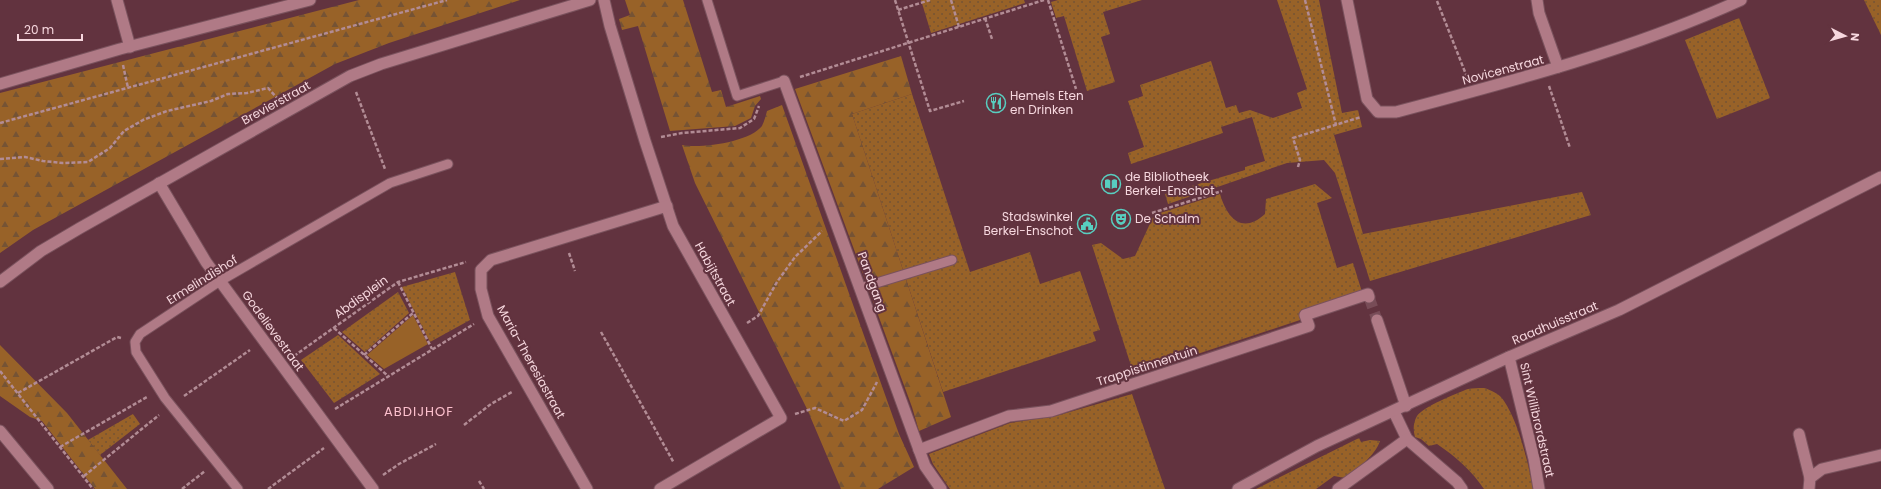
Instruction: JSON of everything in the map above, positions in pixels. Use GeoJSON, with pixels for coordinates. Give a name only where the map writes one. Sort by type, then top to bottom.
{"type":"FeatureCollection","features":[{"type":"Feature","properties":{"kind":"street"},"geometry":{"type":"LineString","coordinates":[[117,0],[125,48]]}},
{"type":"Feature","properties":{"kind":"street"},"geometry":{"type":"LineString","coordinates":[[0,84],[125,48],[310,0]]}},
{"type":"Feature","properties":{"kind":"street","name":"Brevierstraat"},"geometry":{"type":"LineString","coordinates":[[0,282],[41,251],[350,76],[381,64],[590,0]]}},
{"type":"Feature","properties":{"kind":"street","name":"Habijtstraat"},"geometry":{"type":"LineString","coordinates":[[604,0],[610,26],[645,141],[674,226],[782,418]]}},
{"type":"Feature","properties":{"kind":"street"},"geometry":{"type":"LineString","coordinates":[[1347,0],[1367,99],[1378,112]]}},
{"type":"Feature","properties":{"kind":"street"},"geometry":{"type":"LineString","coordinates":[[1537,0],[1539,13],[1558,68]]}},
{"type":"Feature","properties":{"kind":"street","name":"Novicenstraat"},"geometry":{"type":"LineString","coordinates":[[1378,112],[1396,112],[1546,72],[1666,30],[1741,0]]}},
{"type":"Feature","properties":{"kind":"street","name":"Pandgang"},"geometry":{"type":"LineString","coordinates":[[784,81],[925,466],[941,489]]}},
{"type":"Feature","properties":{"kind":"street","name":"Raadhuisstraat"},"geometry":{"type":"LineString","coordinates":[[1238,489],[1317,446],[1394,412],[1509,357],[1619,310],[1881,177]]}},
{"type":"Feature","properties":{"kind":"street","name":"Godelievestraat"},"geometry":{"type":"LineString","coordinates":[[159,183],[206,262],[372,487]]}},
{"type":"Feature","properties":{"kind":"street"},"geometry":{"type":"LineString","coordinates":[[481,270],[491,260],[667,206]]}},
{"type":"Feature","properties":{"kind":"street","name":"Maria-Theresiastraat"},"geometry":{"type":"LineString","coordinates":[[481,270],[481,289],[488,316],[588,489]]}},
{"type":"Feature","properties":{"kind":"street","name":"Trappistinnentuin"},"geometry":{"type":"LineString","coordinates":[[919,450],[1009,416],[1051,411],[1309,326],[1305,315],[1369,295]]}},
{"type":"Feature","properties":{"kind":"street"},"geometry":{"type":"LineString","coordinates":[[1377,320],[1406,406]]}},
{"type":"Feature","properties":{"kind":"street","name":"Sint Willibrordstraat"},"geometry":{"type":"LineString","coordinates":[[1509,357],[1534,459],[1539,489]]}},
{"type":"Feature","properties":{"kind":"street"},"geometry":{"type":"LineString","coordinates":[[1394,412],[1407,439],[1457,482],[1462,489]]}},
{"type":"Feature","properties":{"kind":"street"},"geometry":{"type":"LineString","coordinates":[[660,489],[782,418]]}},
{"type":"Feature","properties":{"kind":"street"},"geometry":{"type":"LineString","coordinates":[[1,433],[15,447],[48,489]]}},
{"type":"Feature","properties":{"kind":"street"},"geometry":{"type":"LineString","coordinates":[[1799,434],[1810,478],[1810,489]]}},
{"type":"Feature","properties":{"kind":"street"},"geometry":{"type":"LineString","coordinates":[[1338,489],[1407,439]]}},
{"type":"Feature","properties":{"kind":"street"},"geometry":{"type":"LineString","coordinates":[[1810,478],[1822,469],[1881,455]]}},
{"type":"Feature","properties":{"kind":"lane"},"geometry":{"type":"LineString","coordinates":[[707,0],[737,96],[784,81]]}},
{"type":"Feature","properties":{"kind":"lane","name":"Ermelindishof"},"geometry":{"type":"LineString","coordinates":[[134,342],[140,334],[220,281],[390,183],[448,164]]}},
{"type":"Feature","properties":{"kind":"lane"},"geometry":{"type":"LineString","coordinates":[[860,288],[952,260]]}},
{"type":"Feature","properties":{"kind":"lane"},"geometry":{"type":"LineString","coordinates":[[134,342],[136,352],[165,398],[238,489]]}},
{"type":"Feature","properties":{"kind":"path"},"geometry":{"type":"LineString","coordinates":[[0,123],[446,0]]}},
{"type":"Feature","properties":{"kind":"path"},"geometry":{"type":"LineString","coordinates":[[895,0],[930,111],[964,101]]}},
{"type":"Feature","properties":{"kind":"path"},"geometry":{"type":"LineString","coordinates":[[898,10],[930,0]]}},
{"type":"Feature","properties":{"kind":"path"},"geometry":{"type":"LineString","coordinates":[[951,0],[959,27]]}},
{"type":"Feature","properties":{"kind":"path"},"geometry":{"type":"LineString","coordinates":[[784,81],[1044,0]]}},
{"type":"Feature","properties":{"kind":"path"},"geometry":{"type":"LineString","coordinates":[[1048,0],[1076,89]]}},
{"type":"Feature","properties":{"kind":"path"},"geometry":{"type":"LineString","coordinates":[[1305,0],[1336,125]]}},
{"type":"Feature","properties":{"kind":"path"},"geometry":{"type":"LineString","coordinates":[[1438,1],[1472,92]]}},
{"type":"Feature","properties":{"kind":"path"},"geometry":{"type":"LineString","coordinates":[[985,18],[992,38]]}},
{"type":"Feature","properties":{"kind":"path"},"geometry":{"type":"LineString","coordinates":[[125,48],[128,88]]}},
{"type":"Feature","properties":{"kind":"path"},"geometry":{"type":"LineString","coordinates":[[1546,72],[1552,97],[1570,148]]}},
{"type":"Feature","properties":{"kind":"path"},"geometry":{"type":"LineString","coordinates":[[350,76],[390,183]]}},
{"type":"Feature","properties":{"kind":"path"},"geometry":{"type":"LineString","coordinates":[[0,159],[25,157],[43,162],[88,162],[110,148],[124,132],[143,120],[167,111],[211,101],[228,94],[248,93],[268,88],[288,111]]}},
{"type":"Feature","properties":{"kind":"path"},"geometry":{"type":"LineString","coordinates":[[645,141],[682,132],[740,128],[754,119],[758,107],[761,104]]}},
{"type":"Feature","properties":{"kind":"path"},"geometry":{"type":"LineString","coordinates":[[1298,167],[1300,160],[1293,138],[1378,112]]}},
{"type":"Feature","properties":{"kind":"path"},"geometry":{"type":"LineString","coordinates":[[1152,213],[1222,191]]}},
{"type":"Feature","properties":{"kind":"path"},"geometry":{"type":"LineString","coordinates":[[732,330],[758,316],[777,282],[796,258],[828,225],[836,222]]}},
{"type":"Feature","properties":{"kind":"path","name":"Abdisplein"},"geometry":{"type":"LineString","coordinates":[[282,365],[398,282],[466,262],[481,270]]}},
{"type":"Feature","properties":{"kind":"path"},"geometry":{"type":"LineString","coordinates":[[398,282],[432,349]]}},
{"type":"Feature","properties":{"kind":"path"},"geometry":{"type":"LineString","coordinates":[[364,356],[413,313]]}},
{"type":"Feature","properties":{"kind":"path"},"geometry":{"type":"LineString","coordinates":[[320,418],[488,316]]}},
{"type":"Feature","properties":{"kind":"path"},"geometry":{"type":"LineString","coordinates":[[334,328],[388,376]]}},
{"type":"Feature","properties":{"kind":"path"},"geometry":{"type":"LineString","coordinates":[[601,332],[682,476]]}},
{"type":"Feature","properties":{"kind":"path"},"geometry":{"type":"LineString","coordinates":[[18,393],[117,337],[134,342]]}},
{"type":"Feature","properties":{"kind":"path"},"geometry":{"type":"LineString","coordinates":[[171,405],[263,340]]}},
{"type":"Feature","properties":{"kind":"path"},"geometry":{"type":"LineString","coordinates":[[0,371],[93,489]]}},
{"type":"Feature","properties":{"kind":"path"},"geometry":{"type":"LineString","coordinates":[[782,418],[815,408],[844,421],[862,410],[876,383],[891,373]]}},
{"type":"Feature","properties":{"kind":"path"},"geometry":{"type":"LineString","coordinates":[[464,425],[491,404],[527,383]]}},
{"type":"Feature","properties":{"kind":"path"},"geometry":{"type":"LineString","coordinates":[[60,447],[150,395]]}},
{"type":"Feature","properties":{"kind":"path"},"geometry":{"type":"LineString","coordinates":[[84,476],[162,413]]}},
{"type":"Feature","properties":{"kind":"path"},"geometry":{"type":"LineString","coordinates":[[268,489],[336,439]]}},
{"type":"Feature","properties":{"kind":"path"},"geometry":{"type":"LineString","coordinates":[[372,487],[399,464],[436,444]]}},
{"type":"Feature","properties":{"kind":"path"},"geometry":{"type":"LineString","coordinates":[[182,489],[217,462]]}},
{"type":"Feature","properties":{"kind":"path"},"geometry":{"type":"LineString","coordinates":[[479,481],[484,489]]}},
{"type":"Feature","properties":{"kind":"green space"},"geometry":{"type":"Polygon","coordinates":[[[359,0],[520,0],[389,43],[335,64],[33,230],[0,253],[0,93],[359,0]]]}},
{"type":"Feature","properties":{"kind":"green space"},"geometry":{"type":"Polygon","coordinates":[[[625,0],[683,0],[712,92],[721,90],[726,107],[760,96],[761,99],[755,106],[751,118],[735,126],[670,131],[638,26],[622,30],[619,19],[630,15],[625,0]]]}},
{"type":"Feature","properties":{"kind":"green space"},"geometry":{"type":"Polygon","coordinates":[[[921,0],[1024,0],[1025,3],[931,33],[921,0]]]}},
{"type":"Feature","properties":{"kind":"green space"},"geometry":{"type":"Polygon","coordinates":[[[1058,0],[1142,0],[1103,12],[1110,34],[1101,37],[1115,82],[1087,91],[1064,16],[1056,18],[1051,2],[1058,0]]]}},
{"type":"Feature","properties":{"kind":"green space"},"geometry":{"type":"Polygon","coordinates":[[[1277,0],[1319,0],[1342,113],[1358,110],[1362,127],[1334,135],[1363,234],[1582,192],[1591,215],[1370,281],[1335,173],[1324,160],[1287,163],[1168,204],[1165,194],[1245,170],[1245,167],[1265,161],[1252,117],[1221,127],[1223,133],[1131,164],[1128,153],[1144,147],[1128,101],[1143,96],[1140,85],[1211,61],[1226,108],[1236,105],[1239,113],[1250,110],[1273,118],[1302,108],[1297,93],[1307,89],[1277,0]]]}},
{"type":"Feature","properties":{"kind":"green space"},"geometry":{"type":"Polygon","coordinates":[[[1864,0],[1881,0],[1881,35],[1864,0]]]}},
{"type":"Feature","properties":{"kind":"green space"},"geometry":{"type":"Polygon","coordinates":[[[1739,18],[1770,98],[1717,119],[1685,40],[1739,18]]]}},
{"type":"Feature","properties":{"kind":"green space"},"geometry":{"type":"Polygon","coordinates":[[[901,56],[912,94],[852,114],[951,417],[919,431],[912,407],[795,89],[901,56]]]}},
{"type":"Feature","properties":{"kind":"green space"},"geometry":{"type":"Polygon","coordinates":[[[912,94],[970,272],[1030,252],[1040,284],[1080,271],[1100,330],[1093,332],[1096,341],[943,392],[852,114],[912,94]]]}},
{"type":"Feature","properties":{"kind":"green space"},"geometry":{"type":"Polygon","coordinates":[[[782,105],[899,434],[914,467],[878,489],[841,489],[807,409],[695,183],[682,145],[712,145],[747,136],[756,132],[762,126],[767,111],[782,105]]]}},
{"type":"Feature","properties":{"kind":"green space"},"geometry":{"type":"Polygon","coordinates":[[[1315,184],[1332,198],[1317,203],[1337,268],[1353,263],[1362,292],[1303,319],[1134,375],[1092,245],[1101,243],[1123,259],[1135,256],[1154,215],[1220,194],[1227,210],[1236,221],[1249,223],[1257,220],[1265,214],[1266,199],[1315,184]]]}},
{"type":"Feature","properties":{"kind":"green space"},"geometry":{"type":"Polygon","coordinates":[[[455,272],[470,320],[430,342],[402,287],[455,272]]]}},
{"type":"Feature","properties":{"kind":"green space"},"geometry":{"type":"Polygon","coordinates":[[[398,292],[409,313],[365,352],[342,332],[398,292]]]}},
{"type":"Feature","properties":{"kind":"green space"},"geometry":{"type":"Polygon","coordinates":[[[413,315],[428,344],[384,369],[367,355],[413,315]]]}},
{"type":"Feature","properties":{"kind":"green space"},"geometry":{"type":"Polygon","coordinates":[[[338,335],[380,374],[334,403],[301,360],[338,335]]]}},
{"type":"Feature","properties":{"kind":"green space"},"geometry":{"type":"Polygon","coordinates":[[[0,345],[67,413],[127,489],[95,489],[42,421],[30,417],[0,396],[0,345]]]}},
{"type":"Feature","properties":{"kind":"green space"},"geometry":{"type":"Polygon","coordinates":[[[1484,388],[1500,396],[1514,420],[1529,468],[1533,489],[1484,489],[1463,464],[1437,444],[1429,446],[1421,439],[1415,437],[1414,424],[1420,412],[1463,391],[1484,388]]]}},
{"type":"Feature","properties":{"kind":"green space"},"geometry":{"type":"Polygon","coordinates":[[[1132,394],[1165,489],[950,489],[933,464],[929,454],[1010,423],[1056,416],[1132,394]]]}},
{"type":"Feature","properties":{"kind":"green space"},"geometry":{"type":"Polygon","coordinates":[[[133,414],[140,424],[100,455],[88,440],[133,414]]]}},
{"type":"Feature","properties":{"kind":"green space"},"geometry":{"type":"Polygon","coordinates":[[[1359,438],[1361,442],[1370,440],[1380,441],[1378,447],[1370,457],[1345,478],[1334,476],[1316,489],[1256,489],[1359,438]]]}},
{"type":"Feature","properties":{"kind":"tunnel"},"geometry":{"type":"LineString","coordinates":[[1369,297],[1377,320]]}},
{"type":"Feature","properties":{"kind":"place","name":"Hemels Eten en Drinken"},"geometry":{"type":"Point","coordinates":[996,103]}},
{"type":"Feature","properties":{"kind":"place","name":"de Bibliotheek Berkel-Enschot"},"geometry":{"type":"Point","coordinates":[1111,184]}},
{"type":"Feature","properties":{"kind":"place","name":"De Schalm"},"geometry":{"type":"Point","coordinates":[1121,219]}},
{"type":"Feature","properties":{"kind":"place","name":"Stadswinkel Berkel-Enschot"},"geometry":{"type":"Point","coordinates":[1087,224]}},
{"type":"Feature","properties":{"kind":"district","name":"ABDIJHOF"},"geometry":{"type":"Point","coordinates":[419,411]}}]}
